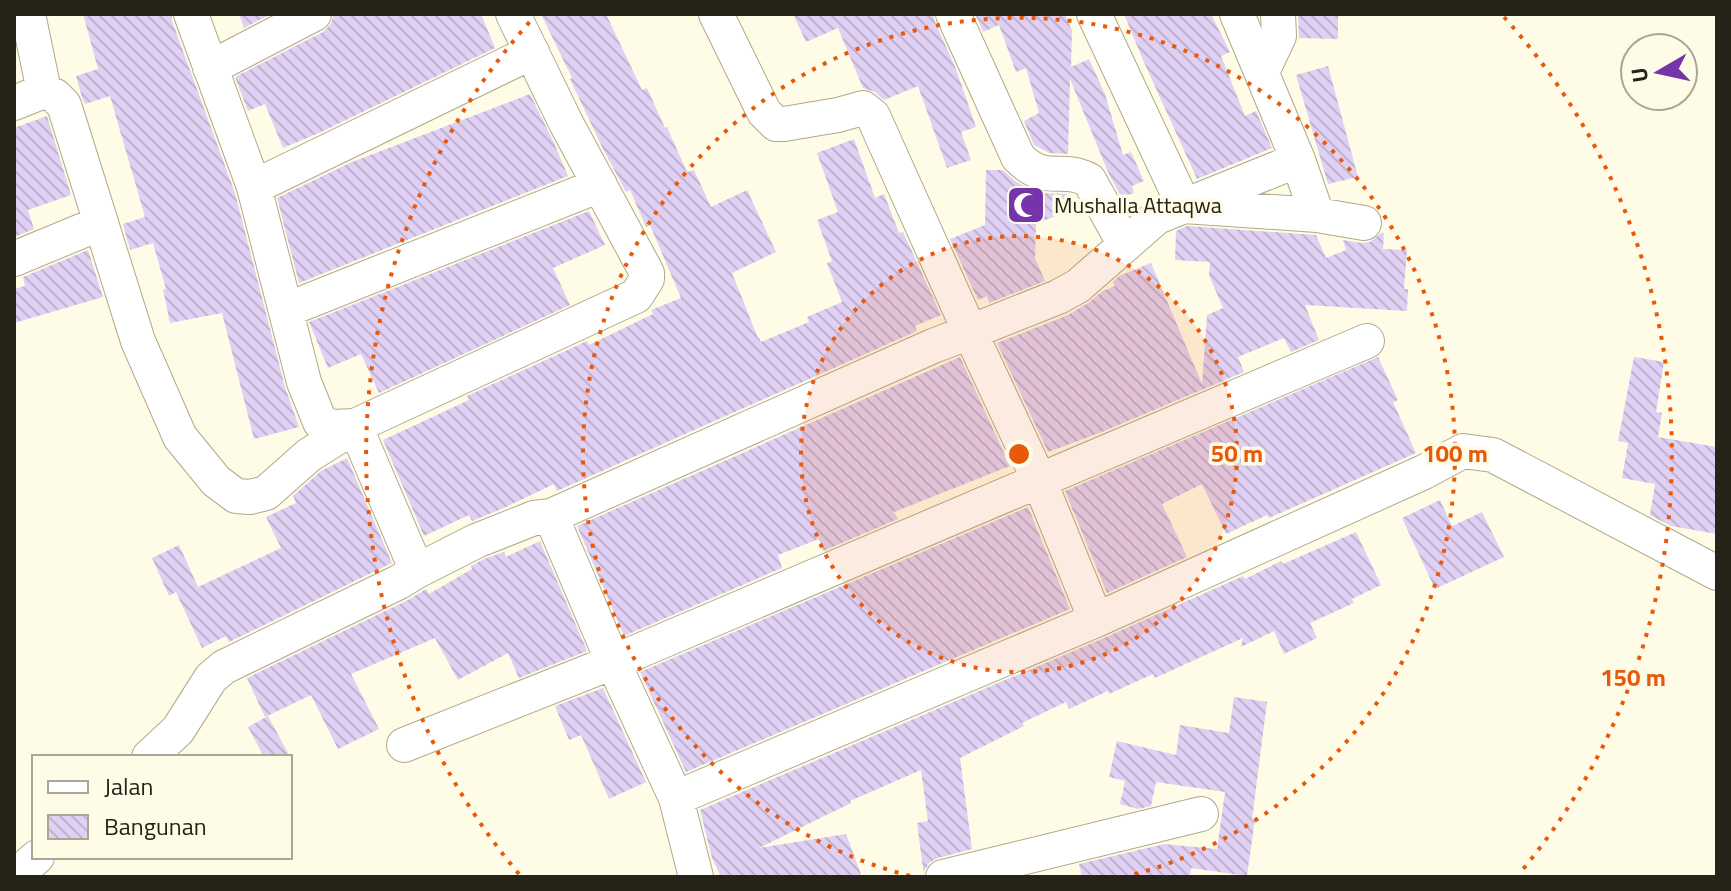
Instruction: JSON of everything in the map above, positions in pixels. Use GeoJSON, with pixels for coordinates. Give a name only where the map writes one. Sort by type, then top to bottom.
{"type":"FeatureCollection","features":[{"type":"Feature","properties":{"kind":"street"},"geometry":{"type":"LineString","coordinates":[[28,14],[29,97],[55,96],[64,105],[138,341],[180,437],[216,481],[236,496],[250,497],[266,493],[309,455],[355,426],[636,296],[647,279],[647,273],[566,123],[513,14]]}},
{"type":"Feature","properties":{"kind":"street"},"geometry":{"type":"LineString","coordinates":[[191,14],[254,187],[304,382],[320,422],[332,427],[355,426]]}},
{"type":"Feature","properties":{"kind":"street"},"geometry":{"type":"LineString","coordinates":[[210,68],[314,14]]}},
{"type":"Feature","properties":{"kind":"street"},"geometry":{"type":"LineString","coordinates":[[716,14],[764,112],[776,124],[863,108],[873,116],[1039,480],[1096,620]]}},
{"type":"Feature","properties":{"kind":"street"},"geometry":{"type":"LineString","coordinates":[[953,14],[1018,157],[1030,170],[1046,174],[1078,174],[1089,180],[1125,245]]}},
{"type":"Feature","properties":{"kind":"street"},"geometry":{"type":"LineString","coordinates":[[1094,14],[1184,206]]}},
{"type":"Feature","properties":{"kind":"street"},"geometry":{"type":"LineString","coordinates":[[1237,14],[1298,160],[1317,215]]}},
{"type":"Feature","properties":{"kind":"street"},"geometry":{"type":"LineString","coordinates":[[1262,72],[1279,36],[1278,14]]}},
{"type":"Feature","properties":{"kind":"street"},"geometry":{"type":"LineString","coordinates":[[254,187],[532,52]]}},
{"type":"Feature","properties":{"kind":"street"},"geometry":{"type":"LineString","coordinates":[[151,755],[178,730],[211,678],[224,667],[476,541],[534,518],[551,516],[919,352],[1058,297],[1078,286],[1157,217],[1298,160]]}},
{"type":"Feature","properties":{"kind":"street"},"geometry":{"type":"LineString","coordinates":[[286,310],[600,185]]}},
{"type":"Feature","properties":{"kind":"street"},"geometry":{"type":"LineString","coordinates":[[1184,206],[1317,215],[1364,223]]}},
{"type":"Feature","properties":{"kind":"street"},"geometry":{"type":"LineString","coordinates":[[14,259],[101,223]]}},
{"type":"Feature","properties":{"kind":"street"},"geometry":{"type":"LineString","coordinates":[[404,745],[613,662],[1367,341]]}},
{"type":"Feature","properties":{"kind":"street"},"geometry":{"type":"LineString","coordinates":[[355,426],[417,571]]}},
{"type":"Feature","properties":{"kind":"street"},"geometry":{"type":"LineString","coordinates":[[676,798],[1096,620],[1424,472],[1463,451],[1493,455],[1717,573]]}},
{"type":"Feature","properties":{"kind":"street"},"geometry":{"type":"LineString","coordinates":[[551,516],[613,662],[676,798],[696,877]]}},
{"type":"Feature","properties":{"kind":"street"},"geometry":{"type":"LineString","coordinates":[[943,877],[1201,814]]}},
{"type":"Feature","properties":{"kind":"street"},"geometry":{"type":"LineString","coordinates":[[14,877],[35,859]]}},
{"type":"Feature","properties":{"kind":"building"},"geometry":{"type":"Polygon","coordinates":[[[83,14],[172,14],[235,193],[285,387],[299,427],[254,439],[222,313],[170,323],[163,289],[166,289],[153,243],[130,250],[123,224],[145,217],[110,96],[85,104],[82,97],[76,76],[98,69],[83,14]]]}},
{"type":"Feature","properties":{"kind":"building"},"geometry":{"type":"Polygon","coordinates":[[[239,14],[271,14],[244,28],[239,14]]]}},
{"type":"Feature","properties":{"kind":"building"},"geometry":{"type":"Polygon","coordinates":[[[334,14],[481,14],[495,48],[283,148],[265,104],[248,111],[235,77],[323,32],[331,24],[334,14]]]}},
{"type":"Feature","properties":{"kind":"building"},"geometry":{"type":"Polygon","coordinates":[[[541,14],[606,14],[642,90],[647,88],[687,172],[694,170],[711,207],[747,190],[776,252],[732,273],[761,342],[809,322],[807,317],[842,302],[827,263],[832,261],[817,220],[838,212],[817,153],[854,139],[875,198],[884,194],[899,233],[903,232],[941,315],[915,326],[917,331],[557,491],[554,484],[472,521],[469,515],[424,536],[383,440],[469,400],[467,396],[587,341],[589,345],[653,314],[651,310],[681,298],[650,225],[646,227],[630,190],[626,192],[603,149],[541,14]]]}},
{"type":"Feature","properties":{"kind":"building"},"geometry":{"type":"Polygon","coordinates":[[[793,14],[933,14],[976,127],[961,132],[971,160],[947,168],[918,86],[884,100],[875,92],[863,88],[838,28],[806,42],[793,14]]]}},
{"type":"Feature","properties":{"kind":"building"},"geometry":{"type":"Polygon","coordinates":[[[975,14],[1065,14],[1072,31],[1071,67],[1089,59],[1105,94],[1123,155],[1131,152],[1144,181],[1132,186],[1134,193],[1121,197],[1070,79],[1068,154],[1049,153],[1034,145],[1024,121],[1039,113],[1026,68],[1016,72],[999,25],[983,32],[975,14]]]}},
{"type":"Feature","properties":{"kind":"building"},"geometry":{"type":"Polygon","coordinates":[[[1124,14],[1211,14],[1230,52],[1221,56],[1245,116],[1256,111],[1272,148],[1197,179],[1124,14]]]}},
{"type":"Feature","properties":{"kind":"building"},"geometry":{"type":"Polygon","coordinates":[[[1298,14],[1338,14],[1338,39],[1299,38],[1298,14]]]}},
{"type":"Feature","properties":{"kind":"building"},"geometry":{"type":"Polygon","coordinates":[[[1328,66],[1358,177],[1328,184],[1296,75],[1328,66]]]}},
{"type":"Feature","properties":{"kind":"building"},"geometry":{"type":"Polygon","coordinates":[[[530,94],[568,176],[299,283],[277,198],[352,162],[530,94]]]}},
{"type":"Feature","properties":{"kind":"building"},"geometry":{"type":"Polygon","coordinates":[[[47,116],[71,195],[28,210],[34,229],[14,237],[14,128],[47,116]]]}},
{"type":"Feature","properties":{"kind":"building"},"geometry":{"type":"Polygon","coordinates":[[[986,170],[1003,170],[1031,190],[1067,194],[1067,215],[1065,212],[1036,224],[1035,258],[1045,281],[989,303],[987,296],[978,300],[950,239],[985,225],[986,170]]]}},
{"type":"Feature","properties":{"kind":"building"},"geometry":{"type":"Polygon","coordinates":[[[589,211],[605,245],[553,268],[570,305],[379,393],[361,354],[328,368],[309,322],[589,211]]]}},
{"type":"Feature","properties":{"kind":"building"},"geometry":{"type":"Polygon","coordinates":[[[1187,226],[1316,235],[1326,258],[1346,250],[1343,240],[1370,242],[1384,233],[1383,249],[1407,250],[1404,289],[1408,289],[1407,311],[1305,305],[1319,340],[1291,352],[1284,338],[1238,357],[1244,372],[1048,452],[997,343],[1068,315],[1115,286],[1113,282],[1119,276],[1151,263],[1202,384],[1207,315],[1223,308],[1209,275],[1210,262],[1175,260],[1176,231],[1187,226]]]}},
{"type":"Feature","properties":{"kind":"building"},"geometry":{"type":"Polygon","coordinates":[[[88,250],[103,297],[14,323],[14,289],[25,286],[23,277],[88,250]]]}},
{"type":"Feature","properties":{"kind":"building"},"geometry":{"type":"Polygon","coordinates":[[[960,357],[1010,466],[894,512],[898,519],[823,551],[819,539],[778,555],[782,568],[624,636],[577,526],[960,357]]]}},
{"type":"Feature","properties":{"kind":"building"},"geometry":{"type":"Polygon","coordinates":[[[1378,357],[1398,400],[1393,402],[1416,453],[1226,534],[1202,484],[1162,504],[1187,557],[1107,593],[1065,491],[1378,357]]]}},
{"type":"Feature","properties":{"kind":"building"},"geometry":{"type":"Polygon","coordinates":[[[1634,357],[1664,362],[1656,412],[1662,413],[1658,437],[1717,447],[1717,534],[1671,526],[1650,515],[1655,484],[1622,478],[1628,443],[1618,441],[1634,357]]]}},
{"type":"Feature","properties":{"kind":"building"},"geometry":{"type":"Polygon","coordinates":[[[347,458],[392,563],[229,642],[226,636],[202,648],[176,592],[169,596],[152,558],[179,545],[198,587],[281,548],[266,517],[296,503],[293,496],[321,471],[347,458]]]}},
{"type":"Feature","properties":{"kind":"building"},"geometry":{"type":"Polygon","coordinates":[[[1440,500],[1452,526],[1482,512],[1504,557],[1435,589],[1402,518],[1440,500]]]}},
{"type":"Feature","properties":{"kind":"building"},"geometry":{"type":"Polygon","coordinates":[[[1028,507],[1070,609],[686,772],[640,672],[1028,507]]]}},
{"type":"Feature","properties":{"kind":"building"},"geometry":{"type":"Polygon","coordinates":[[[1356,532],[1381,585],[1352,599],[1354,603],[1310,623],[1317,638],[1284,654],[1274,631],[1241,647],[1243,638],[1155,678],[1153,674],[1069,709],[1066,702],[960,758],[972,849],[930,862],[924,876],[917,823],[928,821],[921,770],[850,801],[759,848],[846,834],[862,877],[721,877],[712,858],[700,810],[1243,576],[1245,579],[1281,561],[1283,564],[1356,532]]]}},
{"type":"Feature","properties":{"kind":"building"},"geometry":{"type":"Polygon","coordinates":[[[540,541],[587,651],[519,678],[508,653],[458,680],[435,638],[351,674],[379,729],[338,749],[311,695],[265,717],[247,678],[426,589],[429,594],[484,559],[504,552],[506,557],[540,541]]]}},
{"type":"Feature","properties":{"kind":"building"},"geometry":{"type":"Polygon","coordinates":[[[603,688],[646,782],[609,799],[581,735],[569,740],[555,706],[603,688]]]}},
{"type":"Feature","properties":{"kind":"building"},"geometry":{"type":"Polygon","coordinates":[[[1234,697],[1267,702],[1247,876],[1191,868],[1190,877],[1082,877],[1079,864],[1164,844],[1217,849],[1225,792],[1156,782],[1151,806],[1138,809],[1120,804],[1125,781],[1109,777],[1117,741],[1176,755],[1180,725],[1229,733],[1234,697]]]}},
{"type":"Feature","properties":{"kind":"building"},"geometry":{"type":"Polygon","coordinates":[[[268,716],[289,755],[263,755],[248,727],[268,716]]]}},
{"type":"Feature","properties":{"kind":"place","name":"Mushalla Attaqwa"},"geometry":{"type":"Point","coordinates":[1026,205]}}]}
